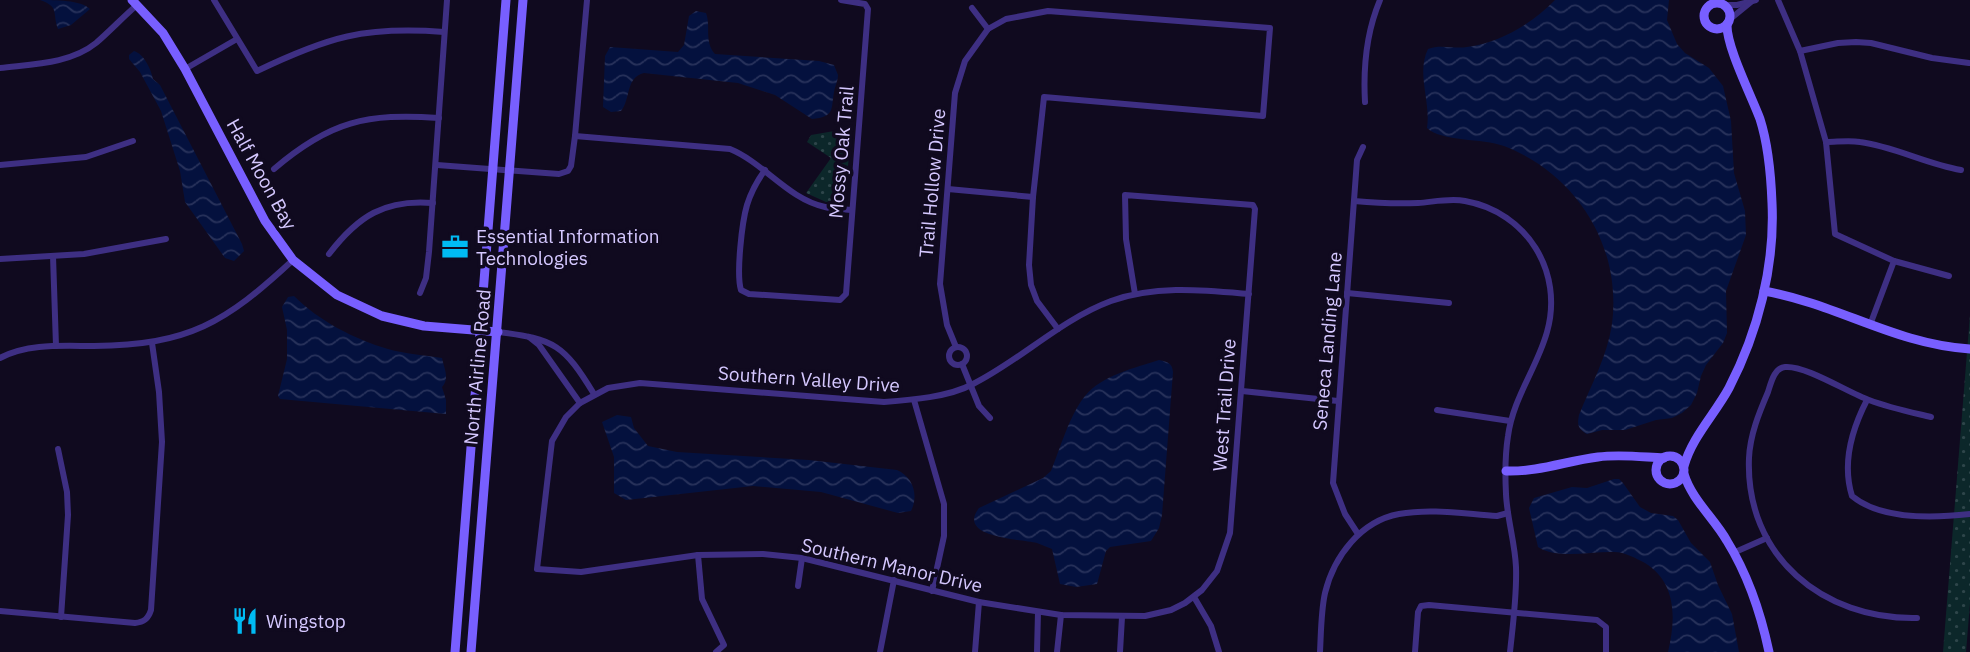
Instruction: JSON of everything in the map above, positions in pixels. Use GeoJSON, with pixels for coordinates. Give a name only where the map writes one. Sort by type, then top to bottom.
{"type":"FeatureCollection","features":[{"type":"Feature","properties":{"kind":"street"},"geometry":{"type":"LineString","coordinates":[[215,0],[257,71],[303,49],[348,35],[387,30],[444,32]]}},
{"type":"Feature","properties":{"kind":"street"},"geometry":{"type":"LineString","coordinates":[[420,293],[426,278],[437,165],[447,0]]}},
{"type":"Feature","properties":{"kind":"street","name":"North Airline Road"},"geometry":{"type":"LineString","coordinates":[[455,652],[478,331],[506,0]]}},
{"type":"Feature","properties":{"kind":"street","name":"North Airline Road"},"geometry":{"type":"LineString","coordinates":[[471,652],[523,0]]}},
{"type":"Feature","properties":{"kind":"street"},"geometry":{"type":"LineString","coordinates":[[437,165],[559,173],[568,171],[575,136],[587,0]]}},
{"type":"Feature","properties":{"kind":"street","name":"Mossy Oak Trail"},"geometry":{"type":"LineString","coordinates":[[765,170],[756,183],[746,209],[739,275],[741,290],[749,294],[840,300],[846,294],[868,9],[864,4],[841,0]]}},
{"type":"Feature","properties":{"kind":"street"},"geometry":{"type":"LineString","coordinates":[[1365,102],[1364,60],[1374,14],[1380,0]]}},
{"type":"Feature","properties":{"kind":"street"},"geometry":{"type":"LineString","coordinates":[[1779,0],[1800,51],[1826,142],[1835,234],[1894,261],[1949,276]]}},
{"type":"Feature","properties":{"kind":"street"},"geometry":{"type":"LineString","coordinates":[[1734,53],[1703,18],[1705,4],[1754,1]]}},
{"type":"Feature","properties":{"kind":"street"},"geometry":{"type":"LineString","coordinates":[[1711,28],[1721,29],[1754,1]]}},
{"type":"Feature","properties":{"kind":"street"},"geometry":{"type":"LineString","coordinates":[[0,68],[47,62],[80,51],[94,44],[134,3]]}},
{"type":"Feature","properties":{"kind":"street","name":"Half Moon Bay"},"geometry":{"type":"LineString","coordinates":[[134,3],[163,33],[185,69],[265,222],[293,260],[337,295],[382,316],[424,326],[539,337],[560,348],[577,367],[594,394]]}},
{"type":"Feature","properties":{"kind":"street"},"geometry":{"type":"LineString","coordinates":[[1673,484],[1680,480],[1697,439],[1723,399],[1738,368],[1764,291],[1772,204],[1767,156],[1761,123],[1727,33],[1730,12],[1722,3]]}},
{"type":"Feature","properties":{"kind":"street"},"geometry":{"type":"LineString","coordinates":[[972,8],[988,29],[1006,19],[1048,11],[1270,28],[1264,116],[1044,97],[1033,197],[1031,285],[1037,301],[1058,329]]}},
{"type":"Feature","properties":{"kind":"street","name":"Trail Hollow Drive"},"geometry":{"type":"LineString","coordinates":[[956,347],[947,325],[940,284],[955,93],[972,48],[988,29]]}},
{"type":"Feature","properties":{"kind":"street"},"geometry":{"type":"LineString","coordinates":[[185,69],[237,39]]}},
{"type":"Feature","properties":{"kind":"street"},"geometry":{"type":"LineString","coordinates":[[1800,51],[1838,43],[1871,43],[1932,58],[1969,63]]}},
{"type":"Feature","properties":{"kind":"street"},"geometry":{"type":"LineString","coordinates":[[274,169],[314,140],[344,125],[383,116],[439,118]]}},
{"type":"Feature","properties":{"kind":"street"},"geometry":{"type":"LineString","coordinates":[[575,136],[730,149],[742,154],[804,199],[824,207],[852,210]]}},
{"type":"Feature","properties":{"kind":"street"},"geometry":{"type":"LineString","coordinates":[[0,165],[86,157],[133,141]]}},
{"type":"Feature","properties":{"kind":"street"},"geometry":{"type":"LineString","coordinates":[[1826,142],[1857,141],[1920,161],[1961,170]]}},
{"type":"Feature","properties":{"kind":"street","name":"Seneca Landing Lane"},"geometry":{"type":"LineString","coordinates":[[1358,534],[1345,514],[1333,483],[1357,160],[1363,147]]}},
{"type":"Feature","properties":{"kind":"street"},"geometry":{"type":"LineString","coordinates":[[948,189],[1033,197]]}},
{"type":"Feature","properties":{"kind":"street","name":"West Trail Drive"},"geometry":{"type":"LineString","coordinates":[[1135,294],[1126,239],[1125,195],[1253,205],[1255,209],[1230,533],[1217,571],[1194,597]]}},
{"type":"Feature","properties":{"kind":"street"},"geometry":{"type":"LineString","coordinates":[[1354,201],[1396,204],[1466,201],[1514,223],[1531,241],[1545,263],[1551,286],[1552,309],[1547,334],[1516,401],[1506,450],[1508,513],[1516,567],[1510,652]]}},
{"type":"Feature","properties":{"kind":"street"},"geometry":{"type":"LineString","coordinates":[[329,254],[354,224],[372,213],[407,203],[433,203]]}},
{"type":"Feature","properties":{"kind":"street"},"geometry":{"type":"LineString","coordinates":[[0,259],[84,254],[166,239]]}},
{"type":"Feature","properties":{"kind":"street"},"geometry":{"type":"LineString","coordinates":[[53,256],[56,346]]}},
{"type":"Feature","properties":{"kind":"street"},"geometry":{"type":"LineString","coordinates":[[0,358],[32,348],[127,346],[187,334],[223,317],[256,294],[293,260]]}},
{"type":"Feature","properties":{"kind":"street"},"geometry":{"type":"LineString","coordinates":[[1870,325],[1894,261]]}},
{"type":"Feature","properties":{"kind":"street","name":"Southern Valley Drive"},"geometry":{"type":"LineString","coordinates":[[537,569],[552,441],[566,417],[580,403],[608,388],[640,383],[884,402],[914,400],[970,386],[1092,309],[1135,294],[1189,289],[1249,294]]}},
{"type":"Feature","properties":{"kind":"street"},"geometry":{"type":"LineString","coordinates":[[1764,291],[1812,302],[1913,341],[1970,349]]}},
{"type":"Feature","properties":{"kind":"street"},"geometry":{"type":"LineString","coordinates":[[1347,293],[1450,303]]}},
{"type":"Feature","properties":{"kind":"street"},"geometry":{"type":"LineString","coordinates":[[528,335],[539,345],[580,403]]}},
{"type":"Feature","properties":{"kind":"street"},"geometry":{"type":"LineString","coordinates":[[0,611],[135,623],[145,620],[151,610],[161,471],[159,392],[152,343]]}},
{"type":"Feature","properties":{"kind":"street","name":"Trail Hollow Drive"},"geometry":{"type":"LineString","coordinates":[[956,347],[967,351],[967,360],[962,364],[956,365],[950,359],[949,353],[956,347]]}},
{"type":"Feature","properties":{"kind":"street","name":"Trail Hollow Drive"},"geometry":{"type":"LineString","coordinates":[[962,364],[979,407],[990,418]]}},
{"type":"Feature","properties":{"kind":"street"},"geometry":{"type":"LineString","coordinates":[[1917,618],[1868,615],[1847,608],[1806,585],[1791,571],[1767,538],[1755,505],[1749,458],[1757,418],[1780,368],[1795,368],[1867,400],[1931,417]]}},
{"type":"Feature","properties":{"kind":"street"},"geometry":{"type":"LineString","coordinates":[[1242,391],[1338,401]]}},
{"type":"Feature","properties":{"kind":"street"},"geometry":{"type":"LineString","coordinates":[[914,400],[944,504],[944,536],[932,591]]}},
{"type":"Feature","properties":{"kind":"street"},"geometry":{"type":"LineString","coordinates":[[1867,400],[1850,446],[1848,485],[1852,496],[1867,506],[1916,516],[1970,514]]}},
{"type":"Feature","properties":{"kind":"street"},"geometry":{"type":"LineString","coordinates":[[1437,411],[1510,421]]}},
{"type":"Feature","properties":{"kind":"street"},"geometry":{"type":"LineString","coordinates":[[1657,472],[1658,463],[1697,439]]}},
{"type":"Feature","properties":{"kind":"street"},"geometry":{"type":"LineString","coordinates":[[58,449],[67,492],[68,515],[61,617]]}},
{"type":"Feature","properties":{"kind":"street"},"geometry":{"type":"LineString","coordinates":[[1632,456],[1649,465],[1664,482],[1673,484],[1695,497]]}},
{"type":"Feature","properties":{"kind":"street"},"geometry":{"type":"LineString","coordinates":[[1506,471],[1542,470],[1597,457],[1679,459],[1695,497],[1733,553],[1750,586],[1769,652]]}},
{"type":"Feature","properties":{"kind":"street"},"geometry":{"type":"LineString","coordinates":[[467,484],[485,485]]}},
{"type":"Feature","properties":{"kind":"street"},"geometry":{"type":"LineString","coordinates":[[1320,652],[1326,592],[1345,550],[1358,534],[1380,520],[1399,514],[1424,512],[1497,516],[1508,513]]}},
{"type":"Feature","properties":{"kind":"street"},"geometry":{"type":"LineString","coordinates":[[1733,553],[1767,538]]}},
{"type":"Feature","properties":{"kind":"street","name":"Southern Manor Drive"},"geometry":{"type":"LineString","coordinates":[[537,569],[581,572],[698,555],[737,553],[802,558],[979,602],[1061,615],[1145,616],[1171,610],[1194,597]]}},
{"type":"Feature","properties":{"kind":"street"},"geometry":{"type":"LineString","coordinates":[[698,555],[702,599],[724,645],[731,652]]}},
{"type":"Feature","properties":{"kind":"street"},"geometry":{"type":"LineString","coordinates":[[797,586],[802,558]]}},
{"type":"Feature","properties":{"kind":"street"},"geometry":{"type":"LineString","coordinates":[[880,652],[894,580]]}},
{"type":"Feature","properties":{"kind":"street"},"geometry":{"type":"LineString","coordinates":[[1194,597],[1211,626],[1219,652]]}},
{"type":"Feature","properties":{"kind":"street"},"geometry":{"type":"LineString","coordinates":[[975,652],[979,602]]}},
{"type":"Feature","properties":{"kind":"street"},"geometry":{"type":"LineString","coordinates":[[1415,652],[1421,606],[1602,621],[1606,627],[1606,652]]}},
{"type":"Feature","properties":{"kind":"street"},"geometry":{"type":"LineString","coordinates":[[1037,652],[1038,612]]}},
{"type":"Feature","properties":{"kind":"street"},"geometry":{"type":"LineString","coordinates":[[1057,652],[1061,615]]}},
{"type":"Feature","properties":{"kind":"street"},"geometry":{"type":"LineString","coordinates":[[1120,652],[1122,617]]}},
{"type":"Feature","properties":{"kind":"street"},"geometry":{"type":"LineString","coordinates":[[716,652],[724,645]]}},
{"type":"Feature","properties":{"kind":"green space"},"geometry":{"type":"Polygon","coordinates":[[[852,128],[844,203],[826,202],[806,193],[831,158],[807,142],[811,135],[852,128]]]}},
{"type":"Feature","properties":{"kind":"green space"},"geometry":{"type":"Polygon","coordinates":[[[1970,315],[1970,603],[1966,652],[1943,652],[1970,315]]]}},
{"type":"Feature","properties":{"kind":"water"},"geometry":{"type":"Polygon","coordinates":[[[40,0],[74,2],[90,9],[71,25],[58,29],[53,8],[40,0]]]}},
{"type":"Feature","properties":{"kind":"water"},"geometry":{"type":"Polygon","coordinates":[[[1555,0],[1669,0],[1667,20],[1677,44],[1685,53],[1709,68],[1723,86],[1731,121],[1734,173],[1745,211],[1746,235],[1726,291],[1727,333],[1723,343],[1706,365],[1691,405],[1672,418],[1625,430],[1602,430],[1587,434],[1578,424],[1612,324],[1610,268],[1589,217],[1573,194],[1553,175],[1530,159],[1504,146],[1442,136],[1427,128],[1423,68],[1428,49],[1467,47],[1492,41],[1526,24],[1555,0]]]}},
{"type":"Feature","properties":{"kind":"water"},"geometry":{"type":"Polygon","coordinates":[[[696,11],[706,13],[710,44],[715,54],[819,61],[834,65],[838,77],[828,114],[812,119],[775,95],[738,83],[644,73],[634,79],[621,111],[611,112],[603,107],[605,56],[610,47],[678,52],[684,45],[689,16],[696,11]]]}},
{"type":"Feature","properties":{"kind":"water"},"geometry":{"type":"Polygon","coordinates":[[[134,51],[144,59],[153,79],[160,85],[242,244],[244,251],[234,261],[225,258],[185,202],[180,171],[161,111],[140,72],[129,59],[129,55],[134,51]]]}},
{"type":"Feature","properties":{"kind":"water"},"geometry":{"type":"Polygon","coordinates":[[[294,296],[326,321],[362,340],[394,351],[442,358],[446,377],[442,387],[446,414],[280,399],[278,396],[287,359],[287,330],[282,307],[288,297],[294,296]]]}},
{"type":"Feature","properties":{"kind":"water"},"geometry":{"type":"Polygon","coordinates":[[[1159,360],[1169,363],[1173,372],[1162,515],[1159,528],[1151,541],[1110,547],[1106,551],[1097,584],[1076,587],[1060,584],[1052,549],[1037,543],[993,535],[976,526],[974,518],[979,508],[1043,478],[1051,471],[1075,412],[1092,389],[1119,373],[1159,360]]]}},
{"type":"Feature","properties":{"kind":"water"},"geometry":{"type":"Polygon","coordinates":[[[617,415],[631,417],[634,428],[648,446],[677,452],[809,460],[897,470],[911,482],[913,505],[911,511],[898,513],[821,492],[753,486],[626,500],[614,493],[614,457],[602,422],[617,415]]]}},
{"type":"Feature","properties":{"kind":"water"},"geometry":{"type":"Polygon","coordinates":[[[1614,479],[1623,483],[1640,507],[1651,513],[1673,516],[1678,520],[1691,543],[1710,562],[1732,614],[1739,652],[1668,652],[1672,603],[1663,581],[1656,571],[1645,563],[1618,552],[1565,554],[1538,547],[1529,508],[1534,498],[1572,487],[1587,488],[1614,479]]]}},
{"type":"Feature","properties":{"kind":"place","name":"Essential Information Technologies"},"geometry":{"type":"Point","coordinates":[455,247]}},
{"type":"Feature","properties":{"kind":"place","name":"Wingstop"},"geometry":{"type":"Point","coordinates":[245,621]}}]}
